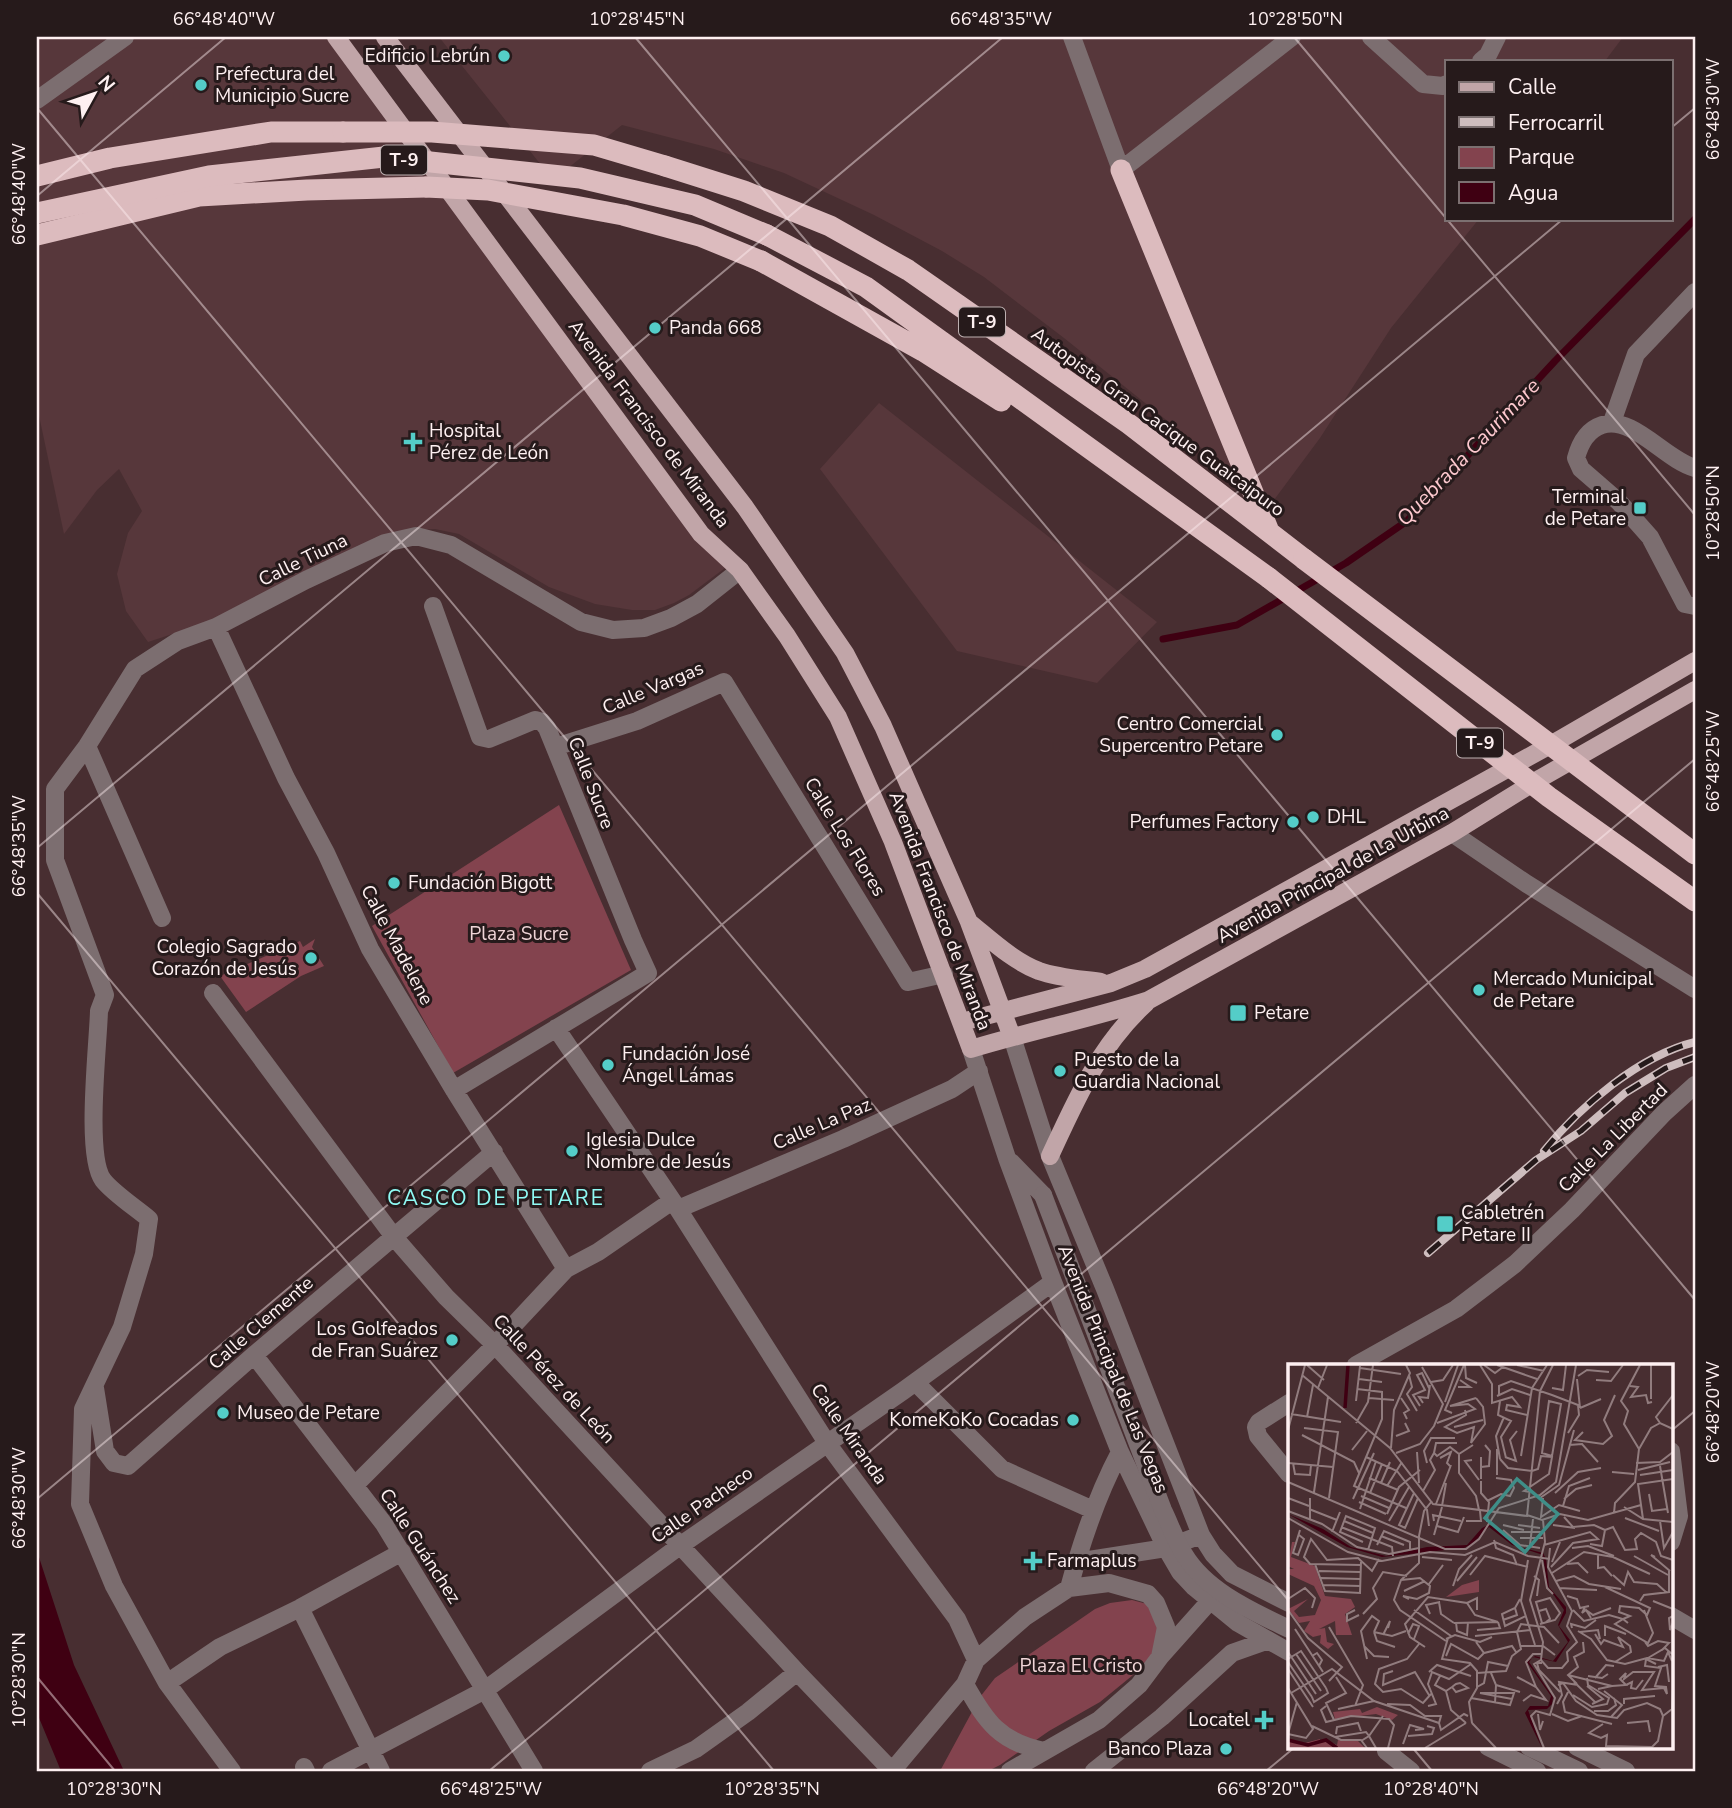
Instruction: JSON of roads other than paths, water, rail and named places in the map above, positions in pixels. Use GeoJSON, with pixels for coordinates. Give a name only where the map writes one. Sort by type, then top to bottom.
{"type":"FeatureCollection","features":[{"type":"Feature","properties":{"kind":"highway","name":"Autopista Gran Cacique Guaicaipuro"},"geometry":{"type":"LineString","coordinates":[[37,176],[123,156],[271,132],[432,132],[594,145],[744,191],[830,226],[908,270],[1129,424],[1695,854]]}},
{"type":"Feature","properties":{"kind":"highway","name":"T-9"},"geometry":{"type":"LineString","coordinates":[[37,213],[209,176],[384,158],[580,178],[695,205],[767,235],[866,287],[1269,578],[1549,797],[1695,901]]}},
{"type":"Feature","properties":{"kind":"highway"},"geometry":{"type":"LineString","coordinates":[[1121,170],[1269,531]]}},
{"type":"Feature","properties":{"kind":"highway","name":"T-9"},"geometry":{"type":"LineString","coordinates":[[37,235],[199,196],[307,190],[426,187],[488,190],[623,215],[700,236],[761,261],[923,351],[1145,490]]}},
{"type":"Feature","properties":{"kind":"main road","name":"Avenida Francisco de Miranda"},"geometry":{"type":"LineString","coordinates":[[336,37],[701,534],[740,570],[787,636],[838,717],[893,842],[971,1049]]}},
{"type":"Feature","properties":{"kind":"main road","name":"Avenida Francisco de Miranda"},"geometry":{"type":"LineString","coordinates":[[384,37],[745,507],[845,653],[883,726],[969,922],[1003,1010]]}},
{"type":"Feature","properties":{"kind":"main road","name":"Avenida Principal de La Urbina"},"geometry":{"type":"LineString","coordinates":[[962,1022],[1111,983],[1145,969],[1560,739],[1695,660]]}},
{"type":"Feature","properties":{"kind":"main road","name":"Avenida Principal de La Urbina"},"geometry":{"type":"LineString","coordinates":[[971,1049],[1097,1017],[1149,1000],[1452,833],[1541,778],[1695,690]]}},
{"type":"Feature","properties":{"kind":"main road"},"geometry":{"type":"LineString","coordinates":[[969,922],[1010,955],[1038,971],[1111,983]]}},
{"type":"Feature","properties":{"kind":"main road"},"geometry":{"type":"LineString","coordinates":[[1049,1156],[1085,1079],[1114,1036],[1149,1000]]}},
{"type":"Feature","properties":{"kind":"main road","name":"Avenida Principal de Las Vegas"},"geometry":{"type":"LineString","coordinates":[[1003,1010],[1012,1037]]}},
{"type":"Feature","properties":{"kind":"street"},"geometry":{"type":"LineString","coordinates":[[37,100],[125,37]]}},
{"type":"Feature","properties":{"kind":"street"},"geometry":{"type":"LineString","coordinates":[[1072,37],[1121,170],[1292,37]]}},
{"type":"Feature","properties":{"kind":"street"},"geometry":{"type":"LineString","coordinates":[[1371,37],[1423,83],[1445,85]]}},
{"type":"Feature","properties":{"kind":"street"},"geometry":{"type":"LineString","coordinates":[[1482,60],[1488,55],[1497,37]]}},
{"type":"Feature","properties":{"kind":"street"},"geometry":{"type":"LineString","coordinates":[[1612,422],[1636,354],[1695,292]]}},
{"type":"Feature","properties":{"kind":"street"},"geometry":{"type":"LineString","coordinates":[[1695,468],[1675,459],[1628,427],[1612,422],[1594,428],[1580,443],[1576,458],[1581,469],[1619,502],[1650,537],[1685,604],[1695,606]]}},
{"type":"Feature","properties":{"kind":"street","name":"Calle Tiuna"},"geometry":{"type":"LineString","coordinates":[[95,1388],[122,1327],[137,1282],[149,1219],[103,1180],[96,1163],[93,1134],[99,1011],[105,995],[55,860],[55,789],[135,669],[178,641],[216,627],[306,580],[385,543],[416,536],[452,545],[581,622],[613,630],[644,628],[671,618],[697,604],[740,570]]}},
{"type":"Feature","properties":{"kind":"street","name":"Calle Sucre"},"geometry":{"type":"LineString","coordinates":[[433,606],[480,737],[489,739],[535,720],[542,722],[555,747],[581,816],[648,972],[556,1028]]}},
{"type":"Feature","properties":{"kind":"street","name":"Calle Madelene"},"geometry":{"type":"LineString","coordinates":[[216,627],[370,949],[566,1269]]}},
{"type":"Feature","properties":{"kind":"street","name":"Calle Vargas"},"geometry":{"type":"LineString","coordinates":[[555,747],[637,721],[721,682],[726,683]]}},
{"type":"Feature","properties":{"kind":"street","name":"Calle Los Flores"},"geometry":{"type":"LineString","coordinates":[[726,683],[908,982],[944,974]]}},
{"type":"Feature","properties":{"kind":"street"},"geometry":{"type":"LineString","coordinates":[[86,746],[162,918]]}},
{"type":"Feature","properties":{"kind":"street"},"geometry":{"type":"LineString","coordinates":[[1452,833],[1527,884],[1695,989]]}},
{"type":"Feature","properties":{"kind":"street","name":"Calle Pérez de León"},"geometry":{"type":"LineString","coordinates":[[213,993],[394,1237],[446,1297],[495,1345],[892,1771]]}},
{"type":"Feature","properties":{"kind":"street"},"geometry":{"type":"LineString","coordinates":[[454,1090],[556,1028]]}},
{"type":"Feature","properties":{"kind":"street","name":"Calle Miranda"},"geometry":{"type":"LineString","coordinates":[[556,1028],[675,1205],[827,1443],[957,1619],[976,1660]]}},
{"type":"Feature","properties":{"kind":"street","name":"Avenida Principal de Las Vegas"},"geometry":{"type":"LineString","coordinates":[[1012,1037],[1049,1156],[1105,1289],[1201,1535],[1213,1554],[1232,1574],[1288,1602]]}},
{"type":"Feature","properties":{"kind":"street","name":"Avenida Principal de Las Vegas"},"geometry":{"type":"LineString","coordinates":[[971,1049],[1007,1158],[1053,1282],[1120,1452],[1166,1548],[1180,1572],[1211,1601],[1238,1623],[1288,1652]]}},
{"type":"Feature","properties":{"kind":"street","name":"Calle La Paz"},"geometry":{"type":"LineString","coordinates":[[355,1485],[495,1345],[566,1269],[675,1205],[843,1139],[952,1089],[979,1070]]}},
{"type":"Feature","properties":{"kind":"street","name":"Calle La Libertad"},"geometry":{"type":"LineString","coordinates":[[1358,1364],[1456,1309],[1515,1264],[1695,1085]]}},
{"type":"Feature","properties":{"kind":"street","name":"Calle Clemente"},"geometry":{"type":"LineString","coordinates":[[95,1388],[105,1451],[114,1463],[128,1466],[254,1355],[494,1152]]}},
{"type":"Feature","properties":{"kind":"street"},"geometry":{"type":"LineString","coordinates":[[1043,1195],[1049,1156]]}},
{"type":"Feature","properties":{"kind":"street"},"geometry":{"type":"LineString","coordinates":[[1007,1158],[1043,1195],[1163,1510],[1183,1553],[1206,1581],[1288,1629]]}},
{"type":"Feature","properties":{"kind":"street","name":"Calle Pacheco"},"geometry":{"type":"LineString","coordinates":[[331,1771],[485,1690],[681,1545],[1053,1282]]}},
{"type":"Feature","properties":{"kind":"street","name":"Calle Guánchez"},"geometry":{"type":"LineString","coordinates":[[254,1355],[355,1485],[402,1552],[534,1771]]}},
{"type":"Feature","properties":{"kind":"street"},"geometry":{"type":"LineString","coordinates":[[915,1382],[1002,1469],[1093,1510]]}},
{"type":"Feature","properties":{"kind":"street"},"geometry":{"type":"LineString","coordinates":[[95,1388],[83,1409],[80,1504],[114,1586],[167,1683],[233,1771]]}},
{"type":"Feature","properties":{"kind":"street"},"geometry":{"type":"LineString","coordinates":[[1288,1404],[1259,1422],[1256,1427],[1258,1436],[1288,1473]]}},
{"type":"Feature","properties":{"kind":"street"},"geometry":{"type":"LineString","coordinates":[[1069,1588],[1102,1486],[1120,1452]]}},
{"type":"Feature","properties":{"kind":"street"},"geometry":{"type":"LineString","coordinates":[[1672,1459],[1679,1516],[1672,1539]]}},
{"type":"Feature","properties":{"kind":"street"},"geometry":{"type":"LineString","coordinates":[[1076,1562],[1166,1548],[1201,1535]]}},
{"type":"Feature","properties":{"kind":"street"},"geometry":{"type":"LineString","coordinates":[[167,1683],[220,1647],[300,1608],[402,1552]]}},
{"type":"Feature","properties":{"kind":"street"},"geometry":{"type":"LineString","coordinates":[[1010,1771],[1078,1735],[1139,1685],[1232,1574]]}},
{"type":"Feature","properties":{"kind":"street"},"geometry":{"type":"LineString","coordinates":[[892,1771],[965,1684],[976,1660],[1024,1617],[1069,1588],[1109,1583],[1148,1594],[1156,1603],[1166,1627],[1160,1657]]}},
{"type":"Feature","properties":{"kind":"street"},"geometry":{"type":"LineString","coordinates":[[300,1608],[381,1771]]}},
{"type":"Feature","properties":{"kind":"street"},"geometry":{"type":"LineString","coordinates":[[1672,1617],[1695,1630]]}},
{"type":"Feature","properties":{"kind":"street"},"geometry":{"type":"LineString","coordinates":[[1094,1771],[1163,1717],[1232,1653],[1266,1641]]}},
{"type":"Feature","properties":{"kind":"street"},"geometry":{"type":"LineString","coordinates":[[650,1771],[696,1749],[748,1712],[797,1672]]}},
{"type":"Feature","properties":{"kind":"street"},"geometry":{"type":"LineString","coordinates":[[965,1684],[984,1718],[1005,1738],[1021,1746],[1044,1751]]}},
{"type":"Feature","properties":{"kind":"street"},"geometry":{"type":"LineString","coordinates":[[1490,1748],[1537,1771]]}},
{"type":"Feature","properties":{"kind":"street"},"geometry":{"type":"LineString","coordinates":[[1531,1748],[1579,1771]]}},
{"type":"Feature","properties":{"kind":"street"},"geometry":{"type":"LineString","coordinates":[[1579,1748],[1626,1771]]}},
{"type":"Feature","properties":{"kind":"street"},"geometry":{"type":"LineString","coordinates":[[1386,1751],[1411,1771]]}},
{"type":"Feature","properties":{"kind":"water"},"geometry":{"type":"Polygon","coordinates":[[[37,1551],[74,1665],[124,1771],[61,1771],[37,1713],[37,1551]]]}},
{"type":"Feature","properties":{"kind":"waterway","name":"Quebrada Caurimare"},"geometry":{"type":"LineString","coordinates":[[1163,639],[1237,625],[1346,563],[1407,521],[1555,361],[1695,219]]}},
{"type":"Feature","properties":{"kind":"railway"},"geometry":{"type":"LineString","coordinates":[[1544,1151],[1575,1117],[1612,1085],[1653,1059],[1695,1042]]}},
{"type":"Feature","properties":{"kind":"railway"},"geometry":{"type":"LineString","coordinates":[[1428,1253],[1536,1160],[1581,1131],[1625,1093],[1666,1068],[1695,1057]]}},
{"type":"Feature","properties":{"kind":"place","name":"Edificio Lebrún"},"geometry":{"type":"Point","coordinates":[504,56]}},
{"type":"Feature","properties":{"kind":"place","name":"Prefectura del Municipio Sucre"},"geometry":{"type":"Point","coordinates":[201,85]}},
{"type":"Feature","properties":{"kind":"place","name":"Panda 668"},"geometry":{"type":"Point","coordinates":[655,328]}},
{"type":"Feature","properties":{"kind":"place","name":"Hospital Pérez de León"},"geometry":{"type":"Point","coordinates":[413,442]}},
{"type":"Feature","properties":{"kind":"place","name":"Terminal de Petare"},"geometry":{"type":"Point","coordinates":[1640,508]}},
{"type":"Feature","properties":{"kind":"place","name":"Centro Comercial Supercentro Petare"},"geometry":{"type":"Point","coordinates":[1277,735]}},
{"type":"Feature","properties":{"kind":"place","name":"DHL"},"geometry":{"type":"Point","coordinates":[1313,817]}},
{"type":"Feature","properties":{"kind":"place","name":"Perfumes Factory"},"geometry":{"type":"Point","coordinates":[1293,822]}},
{"type":"Feature","properties":{"kind":"place","name":"Fundación Bigott"},"geometry":{"type":"Point","coordinates":[394,883]}},
{"type":"Feature","properties":{"kind":"place","name":"Colegio Sagrado Corazón de Jesús"},"geometry":{"type":"Point","coordinates":[311,958]}},
{"type":"Feature","properties":{"kind":"place","name":"Mercado Municipal de Petare"},"geometry":{"type":"Point","coordinates":[1479,990]}},
{"type":"Feature","properties":{"kind":"place","name":"Petare"},"geometry":{"type":"Point","coordinates":[1238,1013]}},
{"type":"Feature","properties":{"kind":"place","name":"Fundación José Ángel Lámas"},"geometry":{"type":"Point","coordinates":[608,1065]}},
{"type":"Feature","properties":{"kind":"place","name":"Puesto de la Guardia Nacional"},"geometry":{"type":"Point","coordinates":[1060,1071]}},
{"type":"Feature","properties":{"kind":"place","name":"Iglesia Dulce Nombre de Jesús"},"geometry":{"type":"Point","coordinates":[572,1151]}},
{"type":"Feature","properties":{"kind":"place","name":"Cabletrén Petare II"},"geometry":{"type":"Point","coordinates":[1445,1224]}},
{"type":"Feature","properties":{"kind":"place","name":"Los Golfeados de Fran Suárez"},"geometry":{"type":"Point","coordinates":[452,1340]}},
{"type":"Feature","properties":{"kind":"place","name":"Museo de Petare"},"geometry":{"type":"Point","coordinates":[223,1413]}},
{"type":"Feature","properties":{"kind":"place","name":"KomeKoKo Cocadas"},"geometry":{"type":"Point","coordinates":[1073,1420]}},
{"type":"Feature","properties":{"kind":"place","name":"Farmaplus"},"geometry":{"type":"Point","coordinates":[1033,1561]}},
{"type":"Feature","properties":{"kind":"place","name":"Locatel"},"geometry":{"type":"Point","coordinates":[1264,1720]}},
{"type":"Feature","properties":{"kind":"place","name":"Banco Plaza"},"geometry":{"type":"Point","coordinates":[1226,1749]}},
{"type":"Feature","properties":{"kind":"district","name":"CASCO DE PETARE"},"geometry":{"type":"Point","coordinates":[496,1198]}},
{"type":"Feature","properties":{"kind":"park label","name":"Plaza Sucre"},"geometry":{"type":"Point","coordinates":[519,934]}},
{"type":"Feature","properties":{"kind":"park label","name":"Plaza El Cristo"},"geometry":{"type":"Point","coordinates":[1081,1666]}}]}
